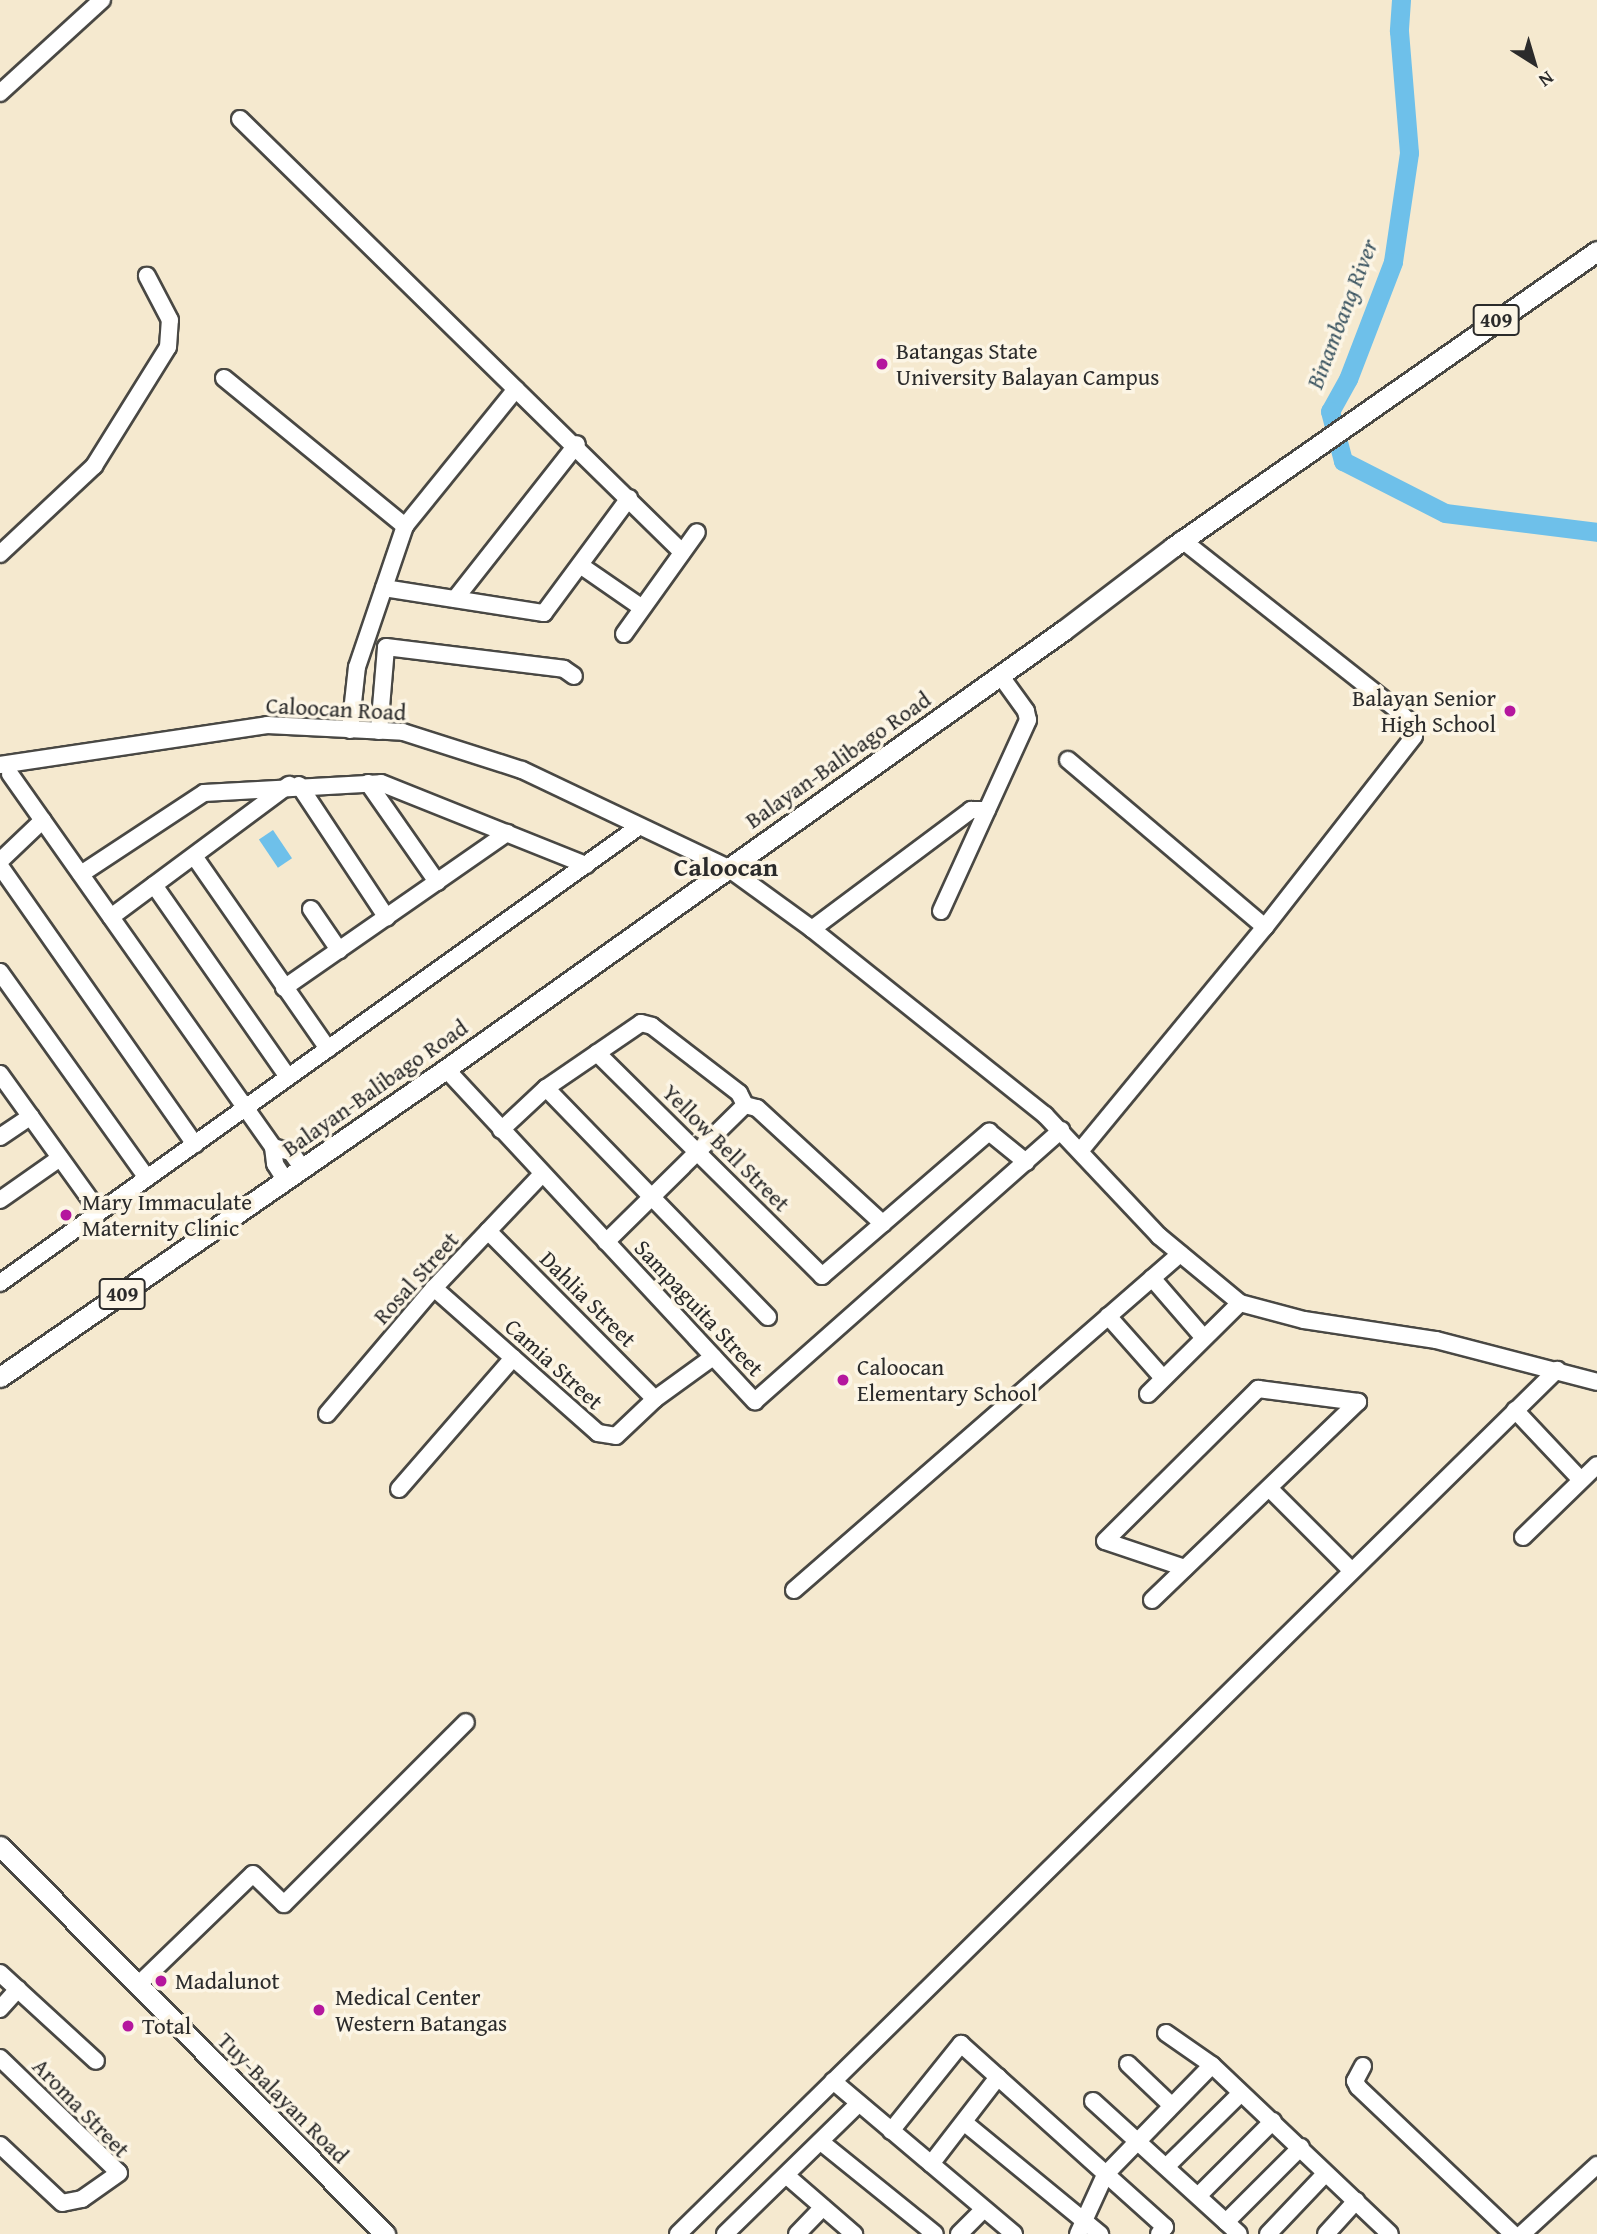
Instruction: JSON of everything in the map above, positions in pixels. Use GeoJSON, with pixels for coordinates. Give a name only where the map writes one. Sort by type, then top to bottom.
{"type":"FeatureCollection","features":[{"type":"Feature","properties":{"kind":"main road","name":"Balayan-Balibago Road"},"geometry":{"type":"LineString","coordinates":[[2,1373],[446,1069],[1000,675],[1182,540],[1597,251]]}},
{"type":"Feature","properties":{"kind":"main road","name":"Tuy-Balayan Road"},"geometry":{"type":"LineString","coordinates":[[0,1846],[385,2234]]}},
{"type":"Feature","properties":{"kind":"street"},"geometry":{"type":"LineString","coordinates":[[0,93],[102,0]]}},
{"type":"Feature","properties":{"kind":"street"},"geometry":{"type":"LineString","coordinates":[[240,119],[516,389],[577,444],[682,552]]}},
{"type":"Feature","properties":{"kind":"street"},"geometry":{"type":"LineString","coordinates":[[0,554],[94,467],[168,347],[170,320],[147,276]]}},
{"type":"Feature","properties":{"kind":"street"},"geometry":{"type":"LineString","coordinates":[[224,378],[405,526]]}},
{"type":"Feature","properties":{"kind":"street"},"geometry":{"type":"LineString","coordinates":[[350,730],[357,667],[405,526],[516,389]]}},
{"type":"Feature","properties":{"kind":"street"},"geometry":{"type":"LineString","coordinates":[[455,599],[577,444]]}},
{"type":"Feature","properties":{"kind":"street"},"geometry":{"type":"LineString","coordinates":[[384,588],[544,613],[629,498]]}},
{"type":"Feature","properties":{"kind":"street"},"geometry":{"type":"LineString","coordinates":[[624,634],[697,532]]}},
{"type":"Feature","properties":{"kind":"street"},"geometry":{"type":"LineString","coordinates":[[1081,1150],[1265,927],[1414,736],[1414,726],[1182,540]]}},
{"type":"Feature","properties":{"kind":"street"},"geometry":{"type":"LineString","coordinates":[[580,565],[642,608]]}},
{"type":"Feature","properties":{"kind":"street"},"geometry":{"type":"LineString","coordinates":[[380,731],[386,648],[564,669],[574,676]]}},
{"type":"Feature","properties":{"kind":"street"},"geometry":{"type":"LineString","coordinates":[[941,911],[1028,720],[1026,711],[1000,675]]}},
{"type":"Feature","properties":{"kind":"street","name":"Caloocan Road"},"geometry":{"type":"LineString","coordinates":[[5,769],[267,725],[403,732],[522,770],[728,868],[812,929],[1061,1130],[1180,1254],[1240,1303]]}},
{"type":"Feature","properties":{"kind":"street"},"geometry":{"type":"LineString","coordinates":[[1068,760],[1265,927]]}},
{"type":"Feature","properties":{"kind":"street"},"geometry":{"type":"LineString","coordinates":[[5,769],[273,1147],[275,1164],[286,1181]]}},
{"type":"Feature","properties":{"kind":"street"},"geometry":{"type":"LineString","coordinates":[[81,874],[204,793],[295,785],[368,783],[381,783],[586,865]]}},
{"type":"Feature","properties":{"kind":"street"},"geometry":{"type":"LineString","coordinates":[[368,783],[437,882]]}},
{"type":"Feature","properties":{"kind":"street"},"geometry":{"type":"LineString","coordinates":[[111,917],[295,785]]}},
{"type":"Feature","properties":{"kind":"street"},"geometry":{"type":"LineString","coordinates":[[295,785],[387,918]]}},
{"type":"Feature","properties":{"kind":"street"},"geometry":{"type":"LineString","coordinates":[[812,929],[971,810],[988,810]]}},
{"type":"Feature","properties":{"kind":"street"},"geometry":{"type":"LineString","coordinates":[[43,820],[0,863],[195,1144]]}},
{"type":"Feature","properties":{"kind":"street"},"geometry":{"type":"LineString","coordinates":[[0,1283],[637,828]]}},
{"type":"Feature","properties":{"kind":"street"},"geometry":{"type":"LineString","coordinates":[[284,988],[507,832]]}},
{"type":"Feature","properties":{"kind":"street"},"geometry":{"type":"LineString","coordinates":[[194,856],[328,1049]]}},
{"type":"Feature","properties":{"kind":"street"},"geometry":{"type":"LineString","coordinates":[[154,885],[288,1077]]}},
{"type":"Feature","properties":{"kind":"street"},"geometry":{"type":"LineString","coordinates":[[311,909],[339,950]]}},
{"type":"Feature","properties":{"kind":"street"},"geometry":{"type":"LineString","coordinates":[[0,972],[147,1178]]}},
{"type":"Feature","properties":{"kind":"street"},"geometry":{"type":"LineString","coordinates":[[501,1130],[546,1088],[597,1053],[626,1029],[641,1023],[652,1026],[739,1093],[745,1105],[757,1108],[883,1224],[989,1132],[1026,1162]]}},
{"type":"Feature","properties":{"kind":"street","name":"Yellow Bell Street"},"geometry":{"type":"LineString","coordinates":[[597,1053],[822,1276],[883,1224]]}},
{"type":"Feature","properties":{"kind":"street","name":"Sampaguita Street"},"geometry":{"type":"LineString","coordinates":[[446,1069],[755,1401],[1061,1130]]}},
{"type":"Feature","properties":{"kind":"street"},"geometry":{"type":"LineString","coordinates":[[1,1076],[99,1212]]}},
{"type":"Feature","properties":{"kind":"street"},"geometry":{"type":"LineString","coordinates":[[546,1088],[768,1317]]}},
{"type":"Feature","properties":{"kind":"street"},"geometry":{"type":"LineString","coordinates":[[606,1242],[745,1105]]}},
{"type":"Feature","properties":{"kind":"street"},"geometry":{"type":"LineString","coordinates":[[0,1137],[31,1116]]}},
{"type":"Feature","properties":{"kind":"street"},"geometry":{"type":"LineString","coordinates":[[273,1147],[290,1152],[303,1169]]}},
{"type":"Feature","properties":{"kind":"street"},"geometry":{"type":"LineString","coordinates":[[0,1200],[60,1158]]}},
{"type":"Feature","properties":{"kind":"street","name":"Rosal Street"},"geometry":{"type":"LineString","coordinates":[[327,1415],[434,1288],[542,1174]]}},
{"type":"Feature","properties":{"kind":"street","name":"Dahlia Street"},"geometry":{"type":"LineString","coordinates":[[488,1231],[655,1399]]}},
{"type":"Feature","properties":{"kind":"street"},"geometry":{"type":"LineString","coordinates":[[794,1590],[1180,1254]]}},
{"type":"Feature","properties":{"kind":"street"},"geometry":{"type":"LineString","coordinates":[[1152,1278],[1204,1338]]}},
{"type":"Feature","properties":{"kind":"street","name":"Camia Street"},"geometry":{"type":"LineString","coordinates":[[434,1288],[598,1433],[616,1436],[655,1399],[713,1357]]}},
{"type":"Feature","properties":{"kind":"street"},"geometry":{"type":"LineString","coordinates":[[1148,1394],[1240,1303],[1304,1320],[1436,1340],[1597,1382]]}},
{"type":"Feature","properties":{"kind":"street"},"geometry":{"type":"LineString","coordinates":[[1108,1316],[1163,1378]]}},
{"type":"Feature","properties":{"kind":"street"},"geometry":{"type":"LineString","coordinates":[[399,1489],[513,1358]]}},
{"type":"Feature","properties":{"kind":"street"},"geometry":{"type":"LineString","coordinates":[[678,2234],[1166,1758],[1351,1570],[1556,1370]]}},
{"type":"Feature","properties":{"kind":"street"},"geometry":{"type":"LineString","coordinates":[[1152,1600],[1271,1490],[1358,1402],[1258,1389],[1105,1541],[1185,1568]]}},
{"type":"Feature","properties":{"kind":"street"},"geometry":{"type":"LineString","coordinates":[[1515,1410],[1581,1480]]}},
{"type":"Feature","properties":{"kind":"street"},"geometry":{"type":"LineString","coordinates":[[1523,1537],[1597,1465]]}},
{"type":"Feature","properties":{"kind":"street"},"geometry":{"type":"LineString","coordinates":[[1271,1490],[1351,1570]]}},
{"type":"Feature","properties":{"kind":"street"},"geometry":{"type":"LineString","coordinates":[[139,1984],[253,1874],[284,1904],[466,1722]]}},
{"type":"Feature","properties":{"kind":"street"},"geometry":{"type":"LineString","coordinates":[[0,1973],[96,2061]]}},
{"type":"Feature","properties":{"kind":"street"},"geometry":{"type":"LineString","coordinates":[[0,2009],[18,1989]]}},
{"type":"Feature","properties":{"kind":"street"},"geometry":{"type":"LineString","coordinates":[[1166,2033],[1212,2065],[1301,2147],[1324,2175],[1356,2202],[1382,2232]]}},
{"type":"Feature","properties":{"kind":"street"},"geometry":{"type":"LineString","coordinates":[[891,2130],[961,2043],[1165,2227],[1159,2234]]}},
{"type":"Feature","properties":{"kind":"street","name":"Aroma Street"},"geometry":{"type":"LineString","coordinates":[[0,2058],[119,2173],[82,2199],[61,2203],[0,2145]]}},
{"type":"Feature","properties":{"kind":"street"},"geometry":{"type":"LineString","coordinates":[[1128,2064],[1170,2104]]}},
{"type":"Feature","properties":{"kind":"street"},"geometry":{"type":"LineString","coordinates":[[1081,2227],[1105,2175],[1170,2104],[1212,2065]]}},
{"type":"Feature","properties":{"kind":"street"},"geometry":{"type":"LineString","coordinates":[[1363,2066],[1355,2081],[1358,2088],[1513,2234]]}},
{"type":"Feature","properties":{"kind":"street"},"geometry":{"type":"LineString","coordinates":[[931,2164],[998,2077]]}},
{"type":"Feature","properties":{"kind":"street"},"geometry":{"type":"LineString","coordinates":[[833,2081],[858,2105],[1014,2234]]}},
{"type":"Feature","properties":{"kind":"street"},"geometry":{"type":"LineString","coordinates":[[1166,2167],[1241,2093]]}},
{"type":"Feature","properties":{"kind":"street"},"geometry":{"type":"LineString","coordinates":[[1093,2101],[1239,2234]]}},
{"type":"Feature","properties":{"kind":"street"},"geometry":{"type":"LineString","coordinates":[[725,2234],[858,2105]]}},
{"type":"Feature","properties":{"kind":"street"},"geometry":{"type":"LineString","coordinates":[[1198,2196],[1273,2122]]}},
{"type":"Feature","properties":{"kind":"street"},"geometry":{"type":"LineString","coordinates":[[965,2123],[1081,2227],[1100,2234]]}},
{"type":"Feature","properties":{"kind":"street"},"geometry":{"type":"LineString","coordinates":[[821,2142],[935,2234]]}},
{"type":"Feature","properties":{"kind":"street"},"geometry":{"type":"LineString","coordinates":[[1226,2222],[1301,2147]]}},
{"type":"Feature","properties":{"kind":"street"},"geometry":{"type":"LineString","coordinates":[[1522,2234],[1597,2165]]}},
{"type":"Feature","properties":{"kind":"street"},"geometry":{"type":"LineString","coordinates":[[1268,2234],[1324,2175]]}},
{"type":"Feature","properties":{"kind":"street"},"geometry":{"type":"LineString","coordinates":[[787,2176],[854,2234]]}},
{"type":"Feature","properties":{"kind":"street"},"geometry":{"type":"LineString","coordinates":[[1326,2234],[1356,2202]]}},
{"type":"Feature","properties":{"kind":"street"},"geometry":{"type":"LineString","coordinates":[[797,2234],[823,2207]]}},
{"type":"Feature","properties":{"kind":"street"},"geometry":{"type":"LineString","coordinates":[[958,2234],[983,2210]]}},
{"type":"Feature","properties":{"kind":"water"},"geometry":{"type":"Polygon","coordinates":[[[273,830],[292,858],[278,868],[259,840],[273,830]]]}},
{"type":"Feature","properties":{"kind":"waterway","name":"Binambang River"},"geometry":{"type":"LineString","coordinates":[[1401,0],[1399,31],[1409,153],[1393,262],[1348,379],[1330,411],[1343,461],[1445,513],[1597,532]]}},
{"type":"Feature","properties":{"kind":"place","name":"Batangas State University Balayan Campus"},"geometry":{"type":"Point","coordinates":[882,364]}},
{"type":"Feature","properties":{"kind":"place","name":"Balayan Senior High School"},"geometry":{"type":"Point","coordinates":[1510,711]}},
{"type":"Feature","properties":{"kind":"place","name":"Mary Immaculate Maternity Clinic"},"geometry":{"type":"Point","coordinates":[66,1215]}},
{"type":"Feature","properties":{"kind":"place","name":"Caloocan Elementary School"},"geometry":{"type":"Point","coordinates":[843,1380]}},
{"type":"Feature","properties":{"kind":"place","name":"Madalunot"},"geometry":{"type":"Point","coordinates":[161,1981]}},
{"type":"Feature","properties":{"kind":"place","name":"Medical Center Western Batangas"},"geometry":{"type":"Point","coordinates":[319,2010]}},
{"type":"Feature","properties":{"kind":"place","name":"Total"},"geometry":{"type":"Point","coordinates":[128,2026]}},
{"type":"Feature","properties":{"kind":"district","name":"Caloocan"},"geometry":{"type":"Point","coordinates":[726,867]}}]}
